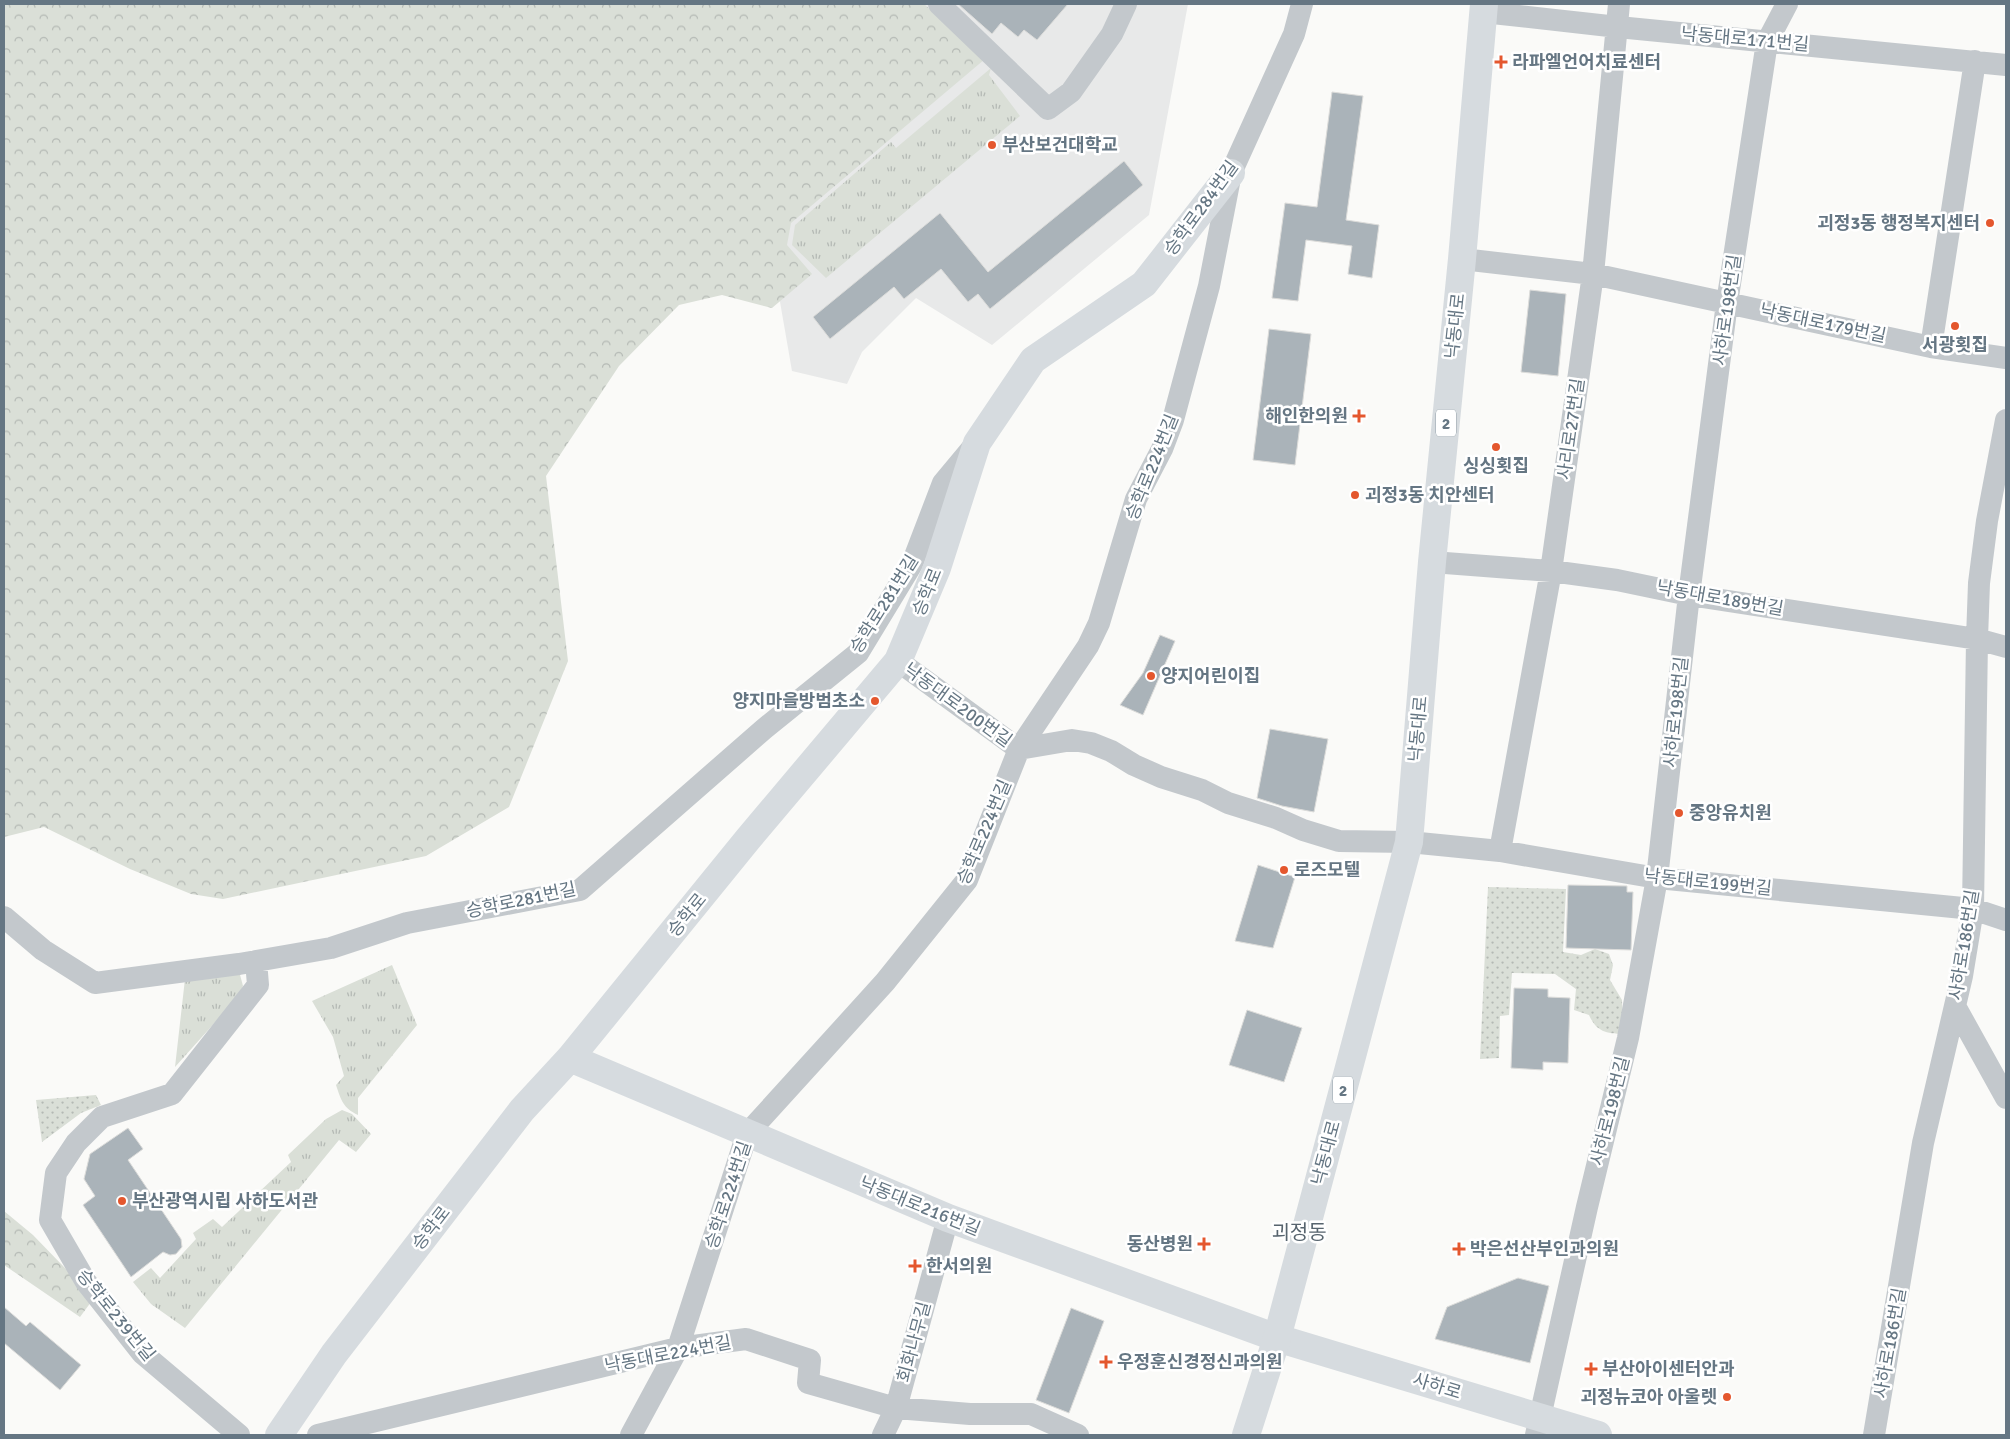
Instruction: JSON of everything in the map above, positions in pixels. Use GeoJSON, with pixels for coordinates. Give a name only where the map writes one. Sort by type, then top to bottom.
{"type":"FeatureCollection","features":[{"type":"Feature","properties":{"kind":"street"},"geometry":{"type":"LineString","coordinates":[[939,4],[1048,109],[1070,92],[1112,34],[1126,4]]}},
{"type":"Feature","properties":{"kind":"street","name":"승학로284번길"},"geometry":{"type":"LineString","coordinates":[[1033,360],[1144,284],[1231,173],[1294,34],[1302,4]]}},
{"type":"Feature","properties":{"kind":"street","name":"사리로27번길"},"geometry":{"type":"LineString","coordinates":[[1500,851],[1551,571],[1593,274],[1619,4]]}},
{"type":"Feature","properties":{"kind":"street","name":"사하로198번길"},"geometry":{"type":"LineString","coordinates":[[1538,1426],[1587,1207],[1628,1038],[1657,878],[1689,595],[1727,303],[1766,42],[1786,4]]}},
{"type":"Feature","properties":{"kind":"street","name":"낙동대로171번길"},"geometry":{"type":"LineString","coordinates":[[1484,8],[1618,27],[2006,65]]}},
{"type":"Feature","properties":{"kind":"street","name":"낙동대로"},"geometry":{"type":"LineString","coordinates":[[1246,1435],[1277,1338],[1409,842],[1432,562],[1462,259],[1484,8]]}},
{"type":"Feature","properties":{"kind":"street"},"geometry":{"type":"LineString","coordinates":[[1931,347],[1976,61]]}},
{"type":"Feature","properties":{"kind":"street","name":"승학로224번길"},"geometry":{"type":"LineString","coordinates":[[631,1435],[678,1348],[747,1134],[885,982],[967,880],[1018,749],[1088,646],[1100,623],[1136,499],[1162,449],[1173,420],[1209,286],[1231,173]]}},
{"type":"Feature","properties":{"kind":"street","name":"낙동대로179번길"},"geometry":{"type":"LineString","coordinates":[[1462,259],[1593,274],[1931,347],[2006,358]]}},
{"type":"Feature","properties":{"kind":"street","name":"승학로"},"geometry":{"type":"LineString","coordinates":[[279,1435],[334,1354],[522,1110],[570,1058],[748,840],[898,661],[938,568],[977,443],[1033,360]]}},
{"type":"Feature","properties":{"kind":"street","name":"사하로186번길"},"geometry":{"type":"LineString","coordinates":[[1874,1435],[1923,1143],[1955,1006],[1973,909],[1979,583],[1987,521],[2006,420]]}},
{"type":"Feature","properties":{"kind":"street","name":"승학로281번길"},"geometry":{"type":"LineString","coordinates":[[4,917],[43,950],[95,983],[256,961],[331,948],[408,923],[580,890],[764,729],[858,653],[912,564],[943,483],[977,443]]}},
{"type":"Feature","properties":{"kind":"street","name":"낙동대로189번길"},"geometry":{"type":"LineString","coordinates":[[1432,562],[1551,571],[1617,580],[1689,595],[1977,639],[2006,647]]}},
{"type":"Feature","properties":{"kind":"street","name":"낙동대로200번길"},"geometry":{"type":"LineString","coordinates":[[898,661],[1018,749]]}},
{"type":"Feature","properties":{"kind":"street","name":"낙동대로199번길"},"geometry":{"type":"LineString","coordinates":[[1018,749],[1072,740],[1091,744],[1111,751],[1134,765],[1161,777],[1202,790],[1228,803],[1339,841],[1409,842],[1500,851],[1657,878],[1973,909],[2006,920]]}},
{"type":"Feature","properties":{"kind":"street","name":"승학로239번길"},"geometry":{"type":"LineString","coordinates":[[239,1435],[142,1353],[86,1282],[50,1220],[56,1173],[76,1143],[102,1117],[172,1094],[258,985],[256,961]]}},
{"type":"Feature","properties":{"kind":"street"},"geometry":{"type":"LineString","coordinates":[[1955,1006],[2006,1098]]}},
{"type":"Feature","properties":{"kind":"street","name":"낙동대로216번길"},"geometry":{"type":"LineString","coordinates":[[570,1058],[948,1218],[1277,1338]]}},
{"type":"Feature","properties":{"kind":"street","name":"회화나무길"},"geometry":{"type":"LineString","coordinates":[[883,1435],[896,1408],[948,1218]]}},
{"type":"Feature","properties":{"kind":"street","name":"사하로"},"geometry":{"type":"LineString","coordinates":[[1277,1338],[1538,1426],[1598,1435]]}},
{"type":"Feature","properties":{"kind":"street","name":"낙동대로224번길"},"geometry":{"type":"LineString","coordinates":[[318,1435],[678,1348],[746,1339],[810,1360],[808,1383],[896,1408],[970,1414],[1031,1414],[1078,1435]]}},
{"type":"Feature","properties":{"kind":"shaded area","name":"부산보건대학교"},"geometry":{"type":"Polygon","coordinates":[[[760,4],[1188,4],[1149,215],[992,345],[916,298],[862,352],[847,384],[792,371],[762,198],[760,4]]]}},
{"type":"Feature","properties":{"kind":"green space"},"geometry":{"type":"Polygon","coordinates":[[[4,4],[924,4],[985,59],[791,223],[787,245],[812,274],[772,308],[722,295],[679,305],[619,366],[546,476],[568,661],[509,807],[426,856],[223,899],[191,894],[130,869],[44,827],[4,837],[4,4]]]}},
{"type":"Feature","properties":{"kind":"green space"},"geometry":{"type":"Polygon","coordinates":[[[991,68],[989,75],[1020,116],[826,278],[792,245],[795,225],[891,142],[896,148],[991,68]]]}},
{"type":"Feature","properties":{"kind":"green space"},"geometry":{"type":"Polygon","coordinates":[[[1488,887],[1566,889],[1563,952],[1581,955],[1595,949],[1609,954],[1613,965],[1610,980],[1622,1000],[1623,1034],[1602,1030],[1595,1025],[1589,1015],[1574,1010],[1576,989],[1555,974],[1512,973],[1509,1015],[1500,1016],[1499,1058],[1480,1059],[1488,887]]]}},
{"type":"Feature","properties":{"kind":"green space"},"geometry":{"type":"Polygon","coordinates":[[[392,965],[417,1025],[358,1098],[358,1115],[343,1103],[339,1095],[336,1085],[344,1076],[333,1037],[312,1001],[392,965]]]}},
{"type":"Feature","properties":{"kind":"green space"},"geometry":{"type":"Polygon","coordinates":[[[239,971],[243,986],[236,999],[175,1067],[185,979],[239,971]]]}},
{"type":"Feature","properties":{"kind":"green space"},"geometry":{"type":"Polygon","coordinates":[[[96,1095],[101,1105],[81,1113],[42,1142],[36,1100],[96,1095]]]}},
{"type":"Feature","properties":{"kind":"green space"},"geometry":{"type":"Polygon","coordinates":[[[342,1110],[352,1114],[371,1134],[356,1152],[339,1140],[185,1328],[151,1304],[133,1282],[151,1268],[160,1278],[196,1239],[193,1233],[213,1219],[222,1227],[291,1162],[288,1155],[326,1119],[342,1110]]]}},
{"type":"Feature","properties":{"kind":"green space"},"geometry":{"type":"Polygon","coordinates":[[[4,1211],[33,1235],[94,1298],[80,1317],[4,1265],[4,1211]]]}},
{"type":"Feature","properties":{"kind":"building"},"geometry":{"type":"Polygon","coordinates":[[[958,4],[1068,4],[1037,40],[1024,30],[1018,37],[1001,23],[992,34],[958,4]]]}},
{"type":"Feature","properties":{"kind":"building"},"geometry":{"type":"Polygon","coordinates":[[[1332,92],[1363,96],[1346,220],[1379,225],[1372,278],[1348,274],[1352,246],[1306,240],[1298,301],[1272,298],[1285,203],[1317,207],[1332,92]]]}},
{"type":"Feature","properties":{"kind":"building"},"geometry":{"type":"Polygon","coordinates":[[[1124,161],[1143,185],[990,309],[978,294],[968,302],[941,269],[904,299],[894,287],[830,339],[813,317],[940,213],[988,272],[1124,161]]]}},
{"type":"Feature","properties":{"kind":"building"},"geometry":{"type":"Polygon","coordinates":[[[1530,290],[1566,294],[1558,376],[1521,372],[1530,290]]]}},
{"type":"Feature","properties":{"kind":"building"},"geometry":{"type":"Polygon","coordinates":[[[1269,329],[1311,334],[1295,465],[1253,460],[1269,329]]]}},
{"type":"Feature","properties":{"kind":"building"},"geometry":{"type":"Polygon","coordinates":[[[1160,635],[1175,641],[1143,715],[1120,705],[1143,673],[1160,635]]]}},
{"type":"Feature","properties":{"kind":"building"},"geometry":{"type":"Polygon","coordinates":[[[1270,729],[1328,739],[1314,812],[1282,806],[1257,798],[1270,729]]]}},
{"type":"Feature","properties":{"kind":"building"},"geometry":{"type":"Polygon","coordinates":[[[1258,865],[1295,877],[1273,948],[1235,941],[1258,865]]]}},
{"type":"Feature","properties":{"kind":"building"},"geometry":{"type":"Polygon","coordinates":[[[1568,885],[1627,886],[1627,892],[1633,892],[1631,950],[1566,948],[1568,885]]]}},
{"type":"Feature","properties":{"kind":"building"},"geometry":{"type":"Polygon","coordinates":[[[1514,988],[1548,989],[1548,997],[1570,998],[1568,1063],[1543,1062],[1543,1070],[1511,1068],[1514,988]]]}},
{"type":"Feature","properties":{"kind":"building"},"geometry":{"type":"Polygon","coordinates":[[[1247,1010],[1302,1028],[1284,1082],[1229,1065],[1247,1010]]]}},
{"type":"Feature","properties":{"kind":"building","name":"부산광역시립 사하도서관"},"geometry":{"type":"Polygon","coordinates":[[[128,1128],[143,1149],[128,1160],[181,1239],[182,1247],[176,1254],[170,1255],[163,1252],[131,1277],[83,1205],[95,1196],[84,1179],[90,1154],[128,1128]]]}},
{"type":"Feature","properties":{"kind":"building"},"geometry":{"type":"Polygon","coordinates":[[[1518,1278],[1549,1286],[1530,1363],[1435,1339],[1447,1307],[1518,1278]]]}},
{"type":"Feature","properties":{"kind":"building"},"geometry":{"type":"Polygon","coordinates":[[[4,1307],[26,1326],[30,1322],[81,1365],[60,1390],[4,1343],[4,1307]]]}},
{"type":"Feature","properties":{"kind":"building"},"geometry":{"type":"Polygon","coordinates":[[[1071,1308],[1104,1321],[1069,1413],[1036,1400],[1071,1308]]]}},
{"type":"Feature","properties":{"kind":"place","name":"라파엘언어치료센터"},"geometry":{"type":"Point","coordinates":[1501,62]}},
{"type":"Feature","properties":{"kind":"place","name":"부산보건대학교"},"geometry":{"type":"Point","coordinates":[992,145]}},
{"type":"Feature","properties":{"kind":"place","name":"괴정3동 행정복지센터"},"geometry":{"type":"Point","coordinates":[1990,223]}},
{"type":"Feature","properties":{"kind":"place","name":"서광횟집"},"geometry":{"type":"Point","coordinates":[1955,326]}},
{"type":"Feature","properties":{"kind":"place","name":"해인한의원"},"geometry":{"type":"Point","coordinates":[1359,416]}},
{"type":"Feature","properties":{"kind":"place","name":"싱싱횟집"},"geometry":{"type":"Point","coordinates":[1496,447]}},
{"type":"Feature","properties":{"kind":"place","name":"괴정3동 치안센터"},"geometry":{"type":"Point","coordinates":[1355,495]}},
{"type":"Feature","properties":{"kind":"place","name":"양지어린이집"},"geometry":{"type":"Point","coordinates":[1151,676]}},
{"type":"Feature","properties":{"kind":"place","name":"양지마을방범초소"},"geometry":{"type":"Point","coordinates":[875,701]}},
{"type":"Feature","properties":{"kind":"place","name":"중앙유치원"},"geometry":{"type":"Point","coordinates":[1679,813]}},
{"type":"Feature","properties":{"kind":"place","name":"로즈모텔"},"geometry":{"type":"Point","coordinates":[1284,870]}},
{"type":"Feature","properties":{"kind":"place","name":"부산광역시립 사하도서관"},"geometry":{"type":"Point","coordinates":[122,1201]}},
{"type":"Feature","properties":{"kind":"place","name":"동산병원"},"geometry":{"type":"Point","coordinates":[1204,1244]}},
{"type":"Feature","properties":{"kind":"place","name":"박은선산부인과의원"},"geometry":{"type":"Point","coordinates":[1459,1249]}},
{"type":"Feature","properties":{"kind":"place","name":"한서의원"},"geometry":{"type":"Point","coordinates":[915,1266]}},
{"type":"Feature","properties":{"kind":"place","name":"우정훈신경정신과의원"},"geometry":{"type":"Point","coordinates":[1106,1362]}},
{"type":"Feature","properties":{"kind":"place","name":"부산아이센터안과"},"geometry":{"type":"Point","coordinates":[1591,1369]}},
{"type":"Feature","properties":{"kind":"place","name":"괴정뉴코아 아울렛"},"geometry":{"type":"Point","coordinates":[1727,1397]}},
{"type":"Feature","properties":{"kind":"district","name":"괴정동"},"geometry":{"type":"Point","coordinates":[1299,1232]}}]}
